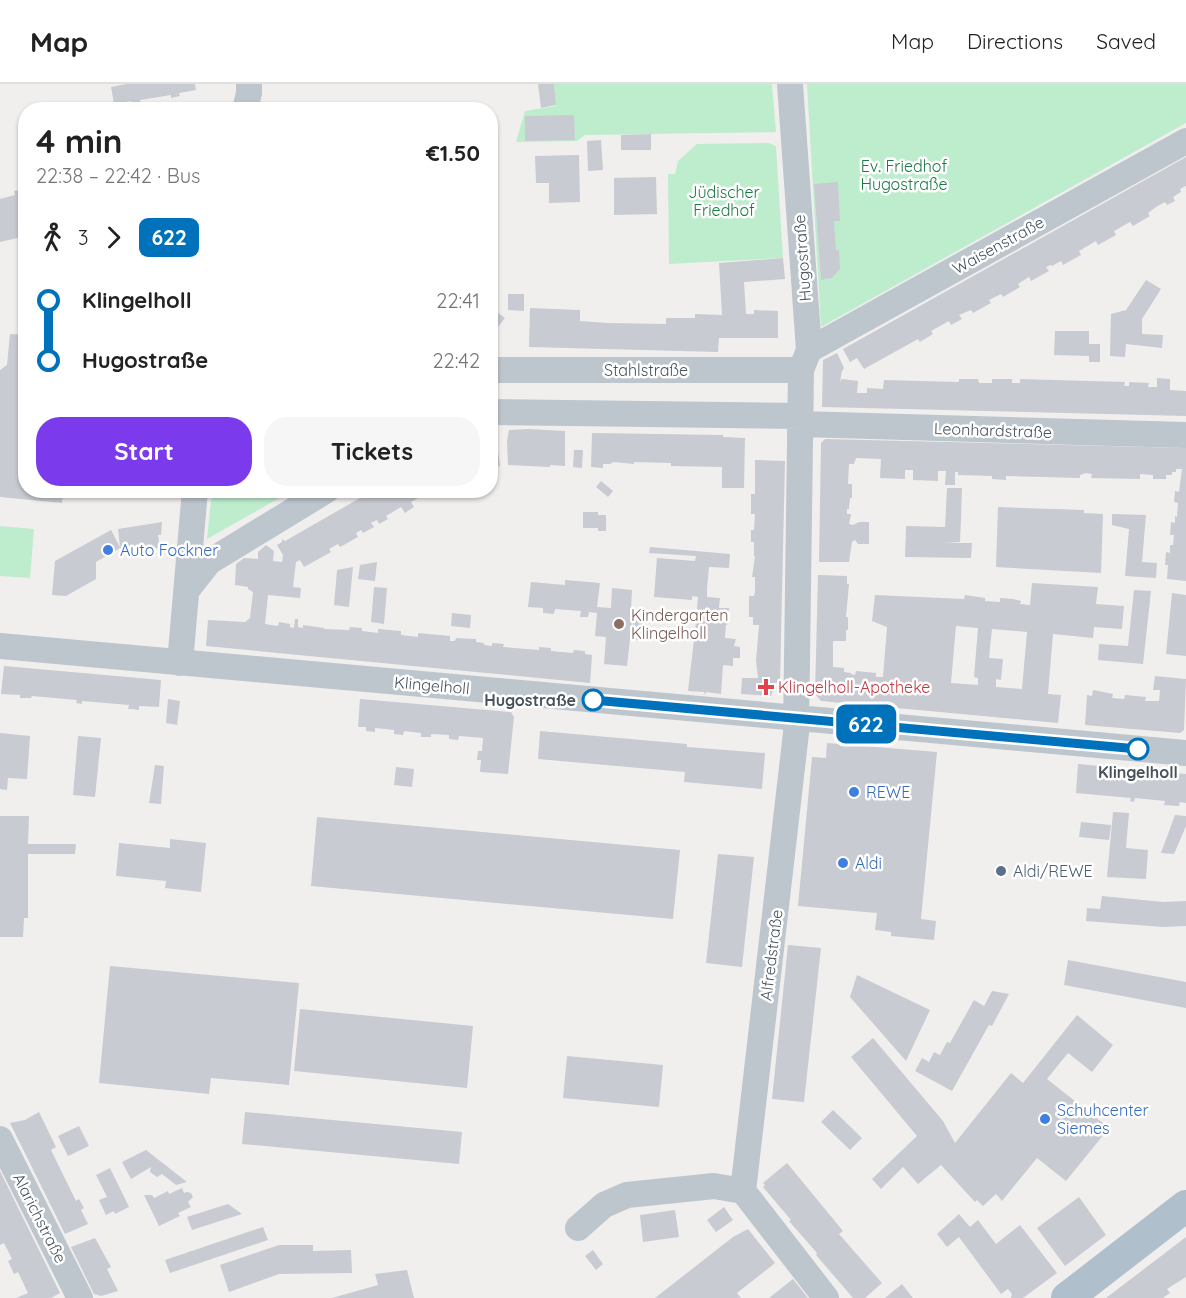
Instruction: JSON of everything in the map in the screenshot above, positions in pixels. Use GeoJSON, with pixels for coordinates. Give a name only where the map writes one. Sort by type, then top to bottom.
{"type":"FeatureCollection","features":[{"type":"Feature","properties":{"kind":"main road"},"geometry":{"type":"LineString","coordinates":[[1067,1298],[1186,1206]]}},
{"type":"Feature","properties":{"kind":"street"},"geometry":{"type":"LineString","coordinates":[[247,102],[249,84]]}},
{"type":"Feature","properties":{"kind":"street","name":"Hugostraße"},"geometry":{"type":"LineString","coordinates":[[790,84],[805,360],[801,420],[797,718]]}},
{"type":"Feature","properties":{"kind":"street","name":"Waisenstraße"},"geometry":{"type":"LineString","coordinates":[[805,360],[1186,141]]}},
{"type":"Feature","properties":{"kind":"street","name":"Stahlstraße"},"geometry":{"type":"LineString","coordinates":[[498,370],[805,360]]}},
{"type":"Feature","properties":{"kind":"street"},"geometry":{"type":"LineString","coordinates":[[498,412],[801,420]]}},
{"type":"Feature","properties":{"kind":"street","name":"Leonhardstraße"},"geometry":{"type":"LineString","coordinates":[[801,420],[1186,435]]}},
{"type":"Feature","properties":{"kind":"street"},"geometry":{"type":"LineString","coordinates":[[180,663],[194,498]]}},
{"type":"Feature","properties":{"kind":"street"},"geometry":{"type":"LineString","coordinates":[[187,590],[209,562],[314,498]]}},
{"type":"Feature","properties":{"kind":"street","name":"Klingelholl"},"geometry":{"type":"LineString","coordinates":[[0,646],[1186,753]]}},
{"type":"Feature","properties":{"kind":"street","name":"Alfredstraße"},"geometry":{"type":"LineString","coordinates":[[743,1191],[797,718]]}},
{"type":"Feature","properties":{"kind":"street","name":"Alarichstraße"},"geometry":{"type":"LineString","coordinates":[[0,1139],[80,1298]]}},
{"type":"Feature","properties":{"kind":"street"},"geometry":{"type":"LineString","coordinates":[[578,1228],[604,1205],[627,1195],[714,1186],[743,1191],[826,1298]]}},
{"type":"Feature","properties":{"kind":"green space"},"geometry":{"type":"Polygon","coordinates":[[[554,84],[772,84],[776,132],[585,135],[577,141],[516,142],[525,111],[556,106],[554,84]]]}},
{"type":"Feature","properties":{"kind":"green space","name":"Ev. Friedhof Hugostraße"},"geometry":{"type":"Polygon","coordinates":[[[807,84],[1186,84],[1186,123],[821,327],[807,84]]]}},
{"type":"Feature","properties":{"kind":"green space","name":"Jüdischer Friedhof"},"geometry":{"type":"Polygon","coordinates":[[[769,143],[776,146],[783,258],[669,264],[668,174],[675,174],[678,161],[697,144],[769,143]]]}},
{"type":"Feature","properties":{"kind":"green space"},"geometry":{"type":"Polygon","coordinates":[[[211,498],[280,498],[207,539],[211,498]]]}},
{"type":"Feature","properties":{"kind":"green space"},"geometry":{"type":"Polygon","coordinates":[[[0,526],[34,529],[30,578],[0,576],[0,526]]]}},
{"type":"Feature","properties":{"kind":"building"},"geometry":{"type":"Polygon","coordinates":[[[126,84],[195,84],[196,90],[179,93],[180,96],[171,98],[171,95],[140,100],[140,102],[114,102],[111,87],[126,84]]]}},
{"type":"Feature","properties":{"kind":"building"},"geometry":{"type":"Polygon","coordinates":[[[538,84],[554,84],[556,105],[541,108],[538,84]]]}},
{"type":"Feature","properties":{"kind":"building"},"geometry":{"type":"Polygon","coordinates":[[[574,115],[575,140],[525,141],[525,116],[574,115]]]}},
{"type":"Feature","properties":{"kind":"building"},"geometry":{"type":"Polygon","coordinates":[[[651,134],[651,150],[621,150],[621,135],[651,134]]]}},
{"type":"Feature","properties":{"kind":"building"},"geometry":{"type":"Polygon","coordinates":[[[601,140],[603,170],[588,171],[587,141],[601,140]]]}},
{"type":"Feature","properties":{"kind":"building"},"geometry":{"type":"Polygon","coordinates":[[[579,155],[580,202],[549,203],[549,183],[536,183],[535,156],[579,155]]]}},
{"type":"Feature","properties":{"kind":"building"},"geometry":{"type":"Polygon","coordinates":[[[1186,157],[1186,186],[1173,197],[1175,201],[1167,205],[1165,202],[1156,207],[1148,213],[1150,216],[1133,226],[1130,222],[1114,231],[1116,235],[1098,245],[1096,241],[1079,251],[1081,255],[1063,265],[1061,261],[1046,267],[1049,271],[1031,281],[1029,277],[1018,284],[1020,287],[1003,297],[1001,294],[989,300],[991,303],[973,313],[971,310],[959,315],[962,319],[951,325],[949,321],[931,331],[933,334],[920,342],[918,339],[864,369],[857,358],[850,362],[843,349],[1186,157]]]}},
{"type":"Feature","properties":{"kind":"building"},"geometry":{"type":"Polygon","coordinates":[[[656,177],[657,214],[614,215],[614,178],[656,177]]]}},
{"type":"Feature","properties":{"kind":"building"},"geometry":{"type":"Polygon","coordinates":[[[838,182],[840,221],[834,221],[840,269],[832,278],[821,280],[814,184],[838,182]]]}},
{"type":"Feature","properties":{"kind":"building"},"geometry":{"type":"Polygon","coordinates":[[[18,190],[18,238],[0,242],[0,199],[15,195],[14,191],[18,190]]]}},
{"type":"Feature","properties":{"kind":"building"},"geometry":{"type":"Polygon","coordinates":[[[783,258],[785,279],[744,282],[746,314],[754,314],[754,310],[778,311],[778,338],[719,338],[718,352],[529,347],[530,308],[580,310],[580,321],[608,323],[666,324],[666,318],[695,318],[695,314],[722,315],[719,263],[783,258]]]}},
{"type":"Feature","properties":{"kind":"building"},"geometry":{"type":"Polygon","coordinates":[[[1146,280],[1161,289],[1142,319],[1142,334],[1163,335],[1162,348],[1126,344],[1125,357],[1110,356],[1111,314],[1126,310],[1146,280]]]}},
{"type":"Feature","properties":{"kind":"building"},"geometry":{"type":"Polygon","coordinates":[[[508,294],[524,294],[524,311],[508,310],[508,294]]]}},
{"type":"Feature","properties":{"kind":"building"},"geometry":{"type":"Polygon","coordinates":[[[498,313],[505,318],[498,327],[498,313]]]}},
{"type":"Feature","properties":{"kind":"building"},"geometry":{"type":"Polygon","coordinates":[[[1055,331],[1089,331],[1089,344],[1100,344],[1100,362],[1089,362],[1089,356],[1054,355],[1055,331]]]}},
{"type":"Feature","properties":{"kind":"building"},"geometry":{"type":"Polygon","coordinates":[[[10,334],[18,334],[18,498],[62,498],[62,503],[0,497],[0,370],[7,365],[10,334]]]}},
{"type":"Feature","properties":{"kind":"building"},"geometry":{"type":"Polygon","coordinates":[[[837,353],[844,368],[840,382],[842,379],[858,381],[857,393],[867,393],[867,388],[883,389],[884,380],[959,382],[959,379],[978,379],[979,383],[992,383],[992,379],[1012,379],[1012,383],[1020,383],[1020,379],[1125,382],[1124,386],[1129,386],[1129,382],[1149,383],[1148,387],[1157,387],[1157,378],[1170,379],[1170,390],[1186,391],[1186,416],[822,407],[823,360],[837,353]]]}},
{"type":"Feature","properties":{"kind":"building"},"geometry":{"type":"Polygon","coordinates":[[[509,430],[565,431],[565,466],[508,465],[509,430]]]}},
{"type":"Feature","properties":{"kind":"building"},"geometry":{"type":"Polygon","coordinates":[[[592,433],[723,435],[723,437],[745,438],[744,488],[722,488],[722,467],[613,462],[603,464],[603,468],[591,467],[592,433]]]}},
{"type":"Feature","properties":{"kind":"building"},"geometry":{"type":"Polygon","coordinates":[[[825,439],[1186,448],[1186,581],[1167,579],[1168,565],[1165,565],[1166,552],[1170,553],[1170,545],[1173,545],[1174,535],[1170,535],[1171,522],[1175,523],[1175,516],[1177,517],[1178,503],[1174,502],[1175,491],[1179,492],[1182,469],[1176,469],[1172,475],[1166,475],[1166,479],[1153,479],[1153,475],[1140,474],[1140,479],[1091,478],[1092,474],[1086,473],[1080,475],[1080,478],[1006,476],[1006,480],[992,479],[992,476],[958,475],[958,472],[955,472],[955,485],[945,485],[946,471],[938,471],[938,481],[913,480],[913,470],[905,470],[905,479],[880,478],[881,459],[856,458],[854,464],[849,464],[848,484],[852,484],[852,498],[850,498],[847,514],[851,514],[849,524],[869,522],[869,544],[858,544],[855,540],[852,542],[849,562],[819,562],[821,443],[825,439]]]}},
{"type":"Feature","properties":{"kind":"building"},"geometry":{"type":"Polygon","coordinates":[[[574,450],[583,450],[582,468],[573,467],[574,450]]]}},
{"type":"Feature","properties":{"kind":"building"},"geometry":{"type":"Polygon","coordinates":[[[755,460],[785,461],[780,683],[775,683],[771,696],[741,694],[742,678],[758,678],[756,661],[759,625],[753,625],[753,617],[749,617],[749,596],[754,596],[755,592],[755,577],[752,577],[755,556],[754,542],[751,542],[751,530],[754,530],[755,514],[751,514],[751,494],[755,494],[755,460]]]}},
{"type":"Feature","properties":{"kind":"building"},"geometry":{"type":"Polygon","coordinates":[[[601,481],[613,491],[608,497],[596,487],[601,481]]]}},
{"type":"Feature","properties":{"kind":"building"},"geometry":{"type":"Polygon","coordinates":[[[947,488],[962,488],[960,542],[944,543],[972,543],[971,558],[905,557],[906,526],[945,527],[947,488]]]}},
{"type":"Feature","properties":{"kind":"building"},"geometry":{"type":"Polygon","coordinates":[[[360,498],[418,498],[411,502],[414,507],[405,513],[401,507],[386,516],[388,519],[379,524],[377,520],[371,523],[374,527],[363,533],[361,530],[356,533],[358,537],[340,547],[338,544],[329,549],[331,552],[304,567],[300,560],[296,562],[293,587],[301,588],[300,598],[268,595],[265,624],[278,626],[279,622],[290,624],[290,627],[294,628],[295,619],[298,619],[298,627],[303,628],[303,625],[324,629],[349,630],[350,627],[378,633],[378,629],[401,631],[401,635],[418,637],[418,633],[450,636],[450,641],[455,641],[456,638],[476,639],[476,642],[492,646],[492,643],[504,644],[503,647],[539,650],[539,647],[551,648],[551,651],[573,653],[574,650],[585,651],[585,654],[592,655],[590,683],[206,646],[208,620],[245,622],[250,618],[253,592],[248,587],[235,585],[236,564],[244,558],[258,559],[258,552],[266,545],[274,551],[273,561],[282,562],[283,555],[277,545],[282,542],[282,539],[285,541],[360,498]]]}},
{"type":"Feature","properties":{"kind":"building"},"geometry":{"type":"Polygon","coordinates":[[[998,507],[1084,510],[1084,513],[1103,514],[1101,573],[996,567],[998,507]]]}},
{"type":"Feature","properties":{"kind":"building"},"geometry":{"type":"Polygon","coordinates":[[[583,512],[598,512],[598,515],[606,515],[606,531],[598,531],[598,528],[583,528],[583,512]]]}},
{"type":"Feature","properties":{"kind":"building"},"geometry":{"type":"Polygon","coordinates":[[[1112,514],[1146,515],[1142,562],[1157,563],[1156,578],[1125,576],[1129,529],[1112,525],[1112,514]]]}},
{"type":"Feature","properties":{"kind":"building"},"geometry":{"type":"Polygon","coordinates":[[[162,522],[161,535],[158,535],[160,548],[121,553],[120,548],[96,562],[96,579],[66,596],[52,595],[55,561],[111,530],[120,547],[118,529],[162,522]]]}},
{"type":"Feature","properties":{"kind":"building"},"geometry":{"type":"Polygon","coordinates":[[[650,547],[730,554],[729,568],[709,567],[707,588],[707,597],[720,598],[719,608],[729,608],[725,638],[736,639],[734,646],[740,647],[740,658],[733,658],[733,666],[723,665],[721,694],[706,692],[705,695],[704,692],[688,691],[696,623],[693,621],[696,621],[698,597],[692,596],[692,600],[654,597],[657,558],[695,561],[696,556],[649,553],[650,547]]]}},
{"type":"Feature","properties":{"kind":"building"},"geometry":{"type":"Polygon","coordinates":[[[377,562],[375,581],[358,579],[360,565],[377,562]]]}},
{"type":"Feature","properties":{"kind":"building"},"geometry":{"type":"Polygon","coordinates":[[[353,567],[349,607],[334,605],[337,570],[353,567]]]}},
{"type":"Feature","properties":{"kind":"building"},"geometry":{"type":"Polygon","coordinates":[[[818,575],[847,576],[847,584],[849,584],[846,617],[848,617],[848,630],[846,630],[846,641],[833,641],[833,667],[844,668],[844,672],[855,675],[856,671],[876,673],[876,677],[883,677],[887,627],[872,621],[875,595],[964,599],[965,595],[985,598],[985,601],[1000,602],[1000,598],[1013,599],[1021,601],[1020,604],[1030,605],[1032,583],[1098,587],[1096,604],[1124,606],[1122,629],[1094,627],[1093,638],[1053,634],[1048,694],[1061,695],[1058,723],[821,701],[815,694],[818,575]],[[956,626],[951,683],[978,685],[978,678],[974,677],[978,628],[956,626]],[[992,629],[989,658],[1003,659],[1001,680],[996,679],[996,687],[1022,689],[1027,632],[992,629]]]}},
{"type":"Feature","properties":{"kind":"building"},"geometry":{"type":"Polygon","coordinates":[[[565,580],[600,583],[597,607],[611,608],[612,588],[632,590],[631,610],[643,611],[641,640],[630,639],[627,666],[604,664],[606,637],[595,636],[597,613],[589,612],[588,617],[580,617],[581,611],[555,609],[554,614],[543,613],[543,608],[528,607],[531,582],[565,585],[565,580]]]}},
{"type":"Feature","properties":{"kind":"building"},"geometry":{"type":"Polygon","coordinates":[[[374,587],[387,588],[384,624],[371,622],[374,587]]]}},
{"type":"Feature","properties":{"kind":"building"},"geometry":{"type":"Polygon","coordinates":[[[1134,590],[1151,591],[1143,664],[1098,660],[1099,644],[1128,646],[1134,590]]]}},
{"type":"Feature","properties":{"kind":"building"},"geometry":{"type":"Polygon","coordinates":[[[1172,593],[1186,595],[1186,656],[1166,654],[1172,593]]]}},
{"type":"Feature","properties":{"kind":"building"},"geometry":{"type":"Polygon","coordinates":[[[452,613],[471,615],[470,628],[451,626],[452,613]]]}},
{"type":"Feature","properties":{"kind":"building"},"geometry":{"type":"Polygon","coordinates":[[[4,666],[161,680],[159,707],[139,706],[139,710],[128,709],[129,705],[82,701],[82,704],[76,703],[77,700],[32,696],[31,698],[20,698],[20,695],[1,694],[4,666]]]}},
{"type":"Feature","properties":{"kind":"building"},"geometry":{"type":"Polygon","coordinates":[[[1155,676],[1186,679],[1184,730],[1180,733],[1085,725],[1087,695],[1092,696],[1093,690],[1113,694],[1112,698],[1124,699],[1125,695],[1146,697],[1145,701],[1159,701],[1160,690],[1153,690],[1155,676]]]}},
{"type":"Feature","properties":{"kind":"building"},"geometry":{"type":"Polygon","coordinates":[[[168,699],[180,701],[177,725],[166,723],[168,699]]]}},
{"type":"Feature","properties":{"kind":"building"},"geometry":{"type":"Polygon","coordinates":[[[360,699],[511,712],[514,717],[508,774],[480,772],[481,760],[477,760],[478,751],[482,751],[483,738],[459,736],[458,740],[449,739],[449,735],[431,734],[431,737],[421,737],[421,733],[404,731],[403,735],[394,734],[394,730],[375,728],[375,732],[366,731],[366,727],[358,727],[360,699]]]}},
{"type":"Feature","properties":{"kind":"building"},"geometry":{"type":"Polygon","coordinates":[[[540,731],[765,753],[762,789],[684,782],[685,772],[538,759],[540,731]]]}},
{"type":"Feature","properties":{"kind":"building"},"geometry":{"type":"Polygon","coordinates":[[[0,733],[30,736],[27,779],[8,778],[7,790],[0,789],[0,733]]]}},
{"type":"Feature","properties":{"kind":"building"},"geometry":{"type":"Polygon","coordinates":[[[78,736],[101,738],[95,797],[73,795],[78,736]]]}},
{"type":"Feature","properties":{"kind":"building"},"geometry":{"type":"Polygon","coordinates":[[[827,743],[937,752],[921,919],[936,921],[934,940],[891,936],[891,932],[875,930],[877,913],[798,906],[812,757],[826,758],[827,743]]]}},
{"type":"Feature","properties":{"kind":"building"},"geometry":{"type":"Polygon","coordinates":[[[1078,764],[1186,774],[1186,803],[1180,802],[1179,806],[1164,805],[1165,801],[1135,798],[1134,802],[1130,801],[1131,798],[1076,793],[1078,764]]]}},
{"type":"Feature","properties":{"kind":"building"},"geometry":{"type":"Polygon","coordinates":[[[155,765],[164,766],[161,804],[149,803],[155,765]]]}},
{"type":"Feature","properties":{"kind":"building"},"geometry":{"type":"Polygon","coordinates":[[[396,767],[414,769],[412,787],[394,785],[396,767]]]}},
{"type":"Feature","properties":{"kind":"building"},"geometry":{"type":"Polygon","coordinates":[[[1113,812],[1129,813],[1126,848],[1148,850],[1146,879],[1107,877],[1113,812]]]}},
{"type":"Feature","properties":{"kind":"building"},"geometry":{"type":"Polygon","coordinates":[[[1175,815],[1186,816],[1186,826],[1174,854],[1161,853],[1175,815]]]}},
{"type":"Feature","properties":{"kind":"building"},"geometry":{"type":"Polygon","coordinates":[[[0,816],[29,816],[28,844],[76,844],[75,854],[28,854],[28,918],[24,918],[23,937],[0,937],[0,816]]]}},
{"type":"Feature","properties":{"kind":"building"},"geometry":{"type":"Polygon","coordinates":[[[317,817],[680,850],[673,919],[311,886],[317,817]]]}},
{"type":"Feature","properties":{"kind":"building"},"geometry":{"type":"Polygon","coordinates":[[[1081,822],[1111,825],[1109,840],[1079,837],[1081,822]]]}},
{"type":"Feature","properties":{"kind":"building"},"geometry":{"type":"Polygon","coordinates":[[[170,839],[206,843],[201,892],[165,888],[166,881],[116,876],[119,843],[170,848],[170,839]]]}},
{"type":"Feature","properties":{"kind":"building"},"geometry":{"type":"Polygon","coordinates":[[[718,854],[754,857],[742,967],[706,963],[718,854]]]}},
{"type":"Feature","properties":{"kind":"building"},"geometry":{"type":"Polygon","coordinates":[[[1102,896],[1163,902],[1186,901],[1186,926],[1163,927],[1086,921],[1087,908],[1100,909],[1102,896]]]}},
{"type":"Feature","properties":{"kind":"building"},"geometry":{"type":"Polygon","coordinates":[[[788,945],[821,948],[804,1102],[772,1099],[788,945]]]}},
{"type":"Feature","properties":{"kind":"building"},"geometry":{"type":"Polygon","coordinates":[[[1068,960],[1186,982],[1186,1008],[1064,985],[1068,960]]]}},
{"type":"Feature","properties":{"kind":"building"},"geometry":{"type":"Polygon","coordinates":[[[110,966],[299,983],[289,1085],[211,1078],[209,1094],[99,1083],[110,966]]]}},
{"type":"Feature","properties":{"kind":"building"},"geometry":{"type":"Polygon","coordinates":[[[857,975],[930,1010],[906,1061],[850,997],[857,975]]]}},
{"type":"Feature","properties":{"kind":"building"},"geometry":{"type":"Polygon","coordinates":[[[992,991],[1009,994],[952,1091],[915,1071],[922,1058],[929,1062],[934,1052],[940,1055],[947,1042],[950,1043],[974,1000],[984,1006],[992,991]]]}},
{"type":"Feature","properties":{"kind":"building"},"geometry":{"type":"Polygon","coordinates":[[[300,1009],[473,1026],[467,1088],[294,1071],[300,1009]]]}},
{"type":"Feature","properties":{"kind":"building"},"geometry":{"type":"Polygon","coordinates":[[[1077,1015],[1113,1045],[1092,1072],[1068,1053],[1047,1079],[1109,1128],[1066,1181],[1037,1158],[1002,1201],[996,1194],[983,1206],[977,1200],[975,1202],[941,1165],[918,1184],[903,1167],[881,1189],[872,1179],[917,1136],[851,1057],[873,1038],[943,1121],[955,1143],[1011,1073],[1023,1083],[1077,1015]]]}},
{"type":"Feature","properties":{"kind":"building"},"geometry":{"type":"Polygon","coordinates":[[[567,1056],[663,1065],[659,1107],[563,1098],[567,1056]]]}},
{"type":"Feature","properties":{"kind":"building"},"geometry":{"type":"Polygon","coordinates":[[[833,1110],[862,1138],[850,1150],[821,1122],[833,1110]]]}},
{"type":"Feature","properties":{"kind":"building"},"geometry":{"type":"Polygon","coordinates":[[[39,1112],[56,1147],[51,1150],[76,1201],[79,1199],[84,1208],[81,1210],[88,1224],[65,1234],[10,1123],[25,1120],[39,1112]]]}},
{"type":"Feature","properties":{"kind":"building"},"geometry":{"type":"Polygon","coordinates":[[[245,1112],[462,1132],[459,1164],[242,1144],[245,1112]]]}},
{"type":"Feature","properties":{"kind":"building"},"geometry":{"type":"Polygon","coordinates":[[[79,1126],[89,1146],[68,1156],[58,1136],[79,1126]]]}},
{"type":"Feature","properties":{"kind":"building"},"geometry":{"type":"Polygon","coordinates":[[[146,1150],[187,1182],[176,1185],[162,1174],[157,1177],[150,1172],[151,1167],[131,1179],[122,1162],[146,1150]]]}},
{"type":"Feature","properties":{"kind":"building"},"geometry":{"type":"Polygon","coordinates":[[[787,1163],[843,1231],[839,1234],[882,1283],[865,1298],[853,1298],[763,1187],[765,1185],[763,1183],[787,1163]]]}},
{"type":"Feature","properties":{"kind":"building"},"geometry":{"type":"Polygon","coordinates":[[[110,1168],[129,1207],[115,1214],[114,1211],[106,1215],[99,1200],[107,1197],[96,1175],[110,1168]]]}},
{"type":"Feature","properties":{"kind":"building"},"geometry":{"type":"Polygon","coordinates":[[[0,1171],[60,1293],[51,1298],[16,1298],[28,1293],[18,1272],[14,1274],[8,1261],[12,1259],[4,1243],[0,1245],[0,1171]]]}},
{"type":"Feature","properties":{"kind":"building"},"geometry":{"type":"Polygon","coordinates":[[[182,1188],[184,1193],[191,1193],[193,1197],[188,1202],[191,1207],[178,1213],[180,1216],[159,1226],[144,1195],[152,1195],[154,1198],[168,1191],[169,1194],[182,1188]]]}},
{"type":"Feature","properties":{"kind":"building"},"geometry":{"type":"Polygon","coordinates":[[[1079,1197],[1106,1235],[1065,1266],[1037,1228],[1079,1197]]]}},
{"type":"Feature","properties":{"kind":"building"},"geometry":{"type":"Polygon","coordinates":[[[228,1204],[242,1214],[192,1230],[187,1217],[228,1204]]]}},
{"type":"Feature","properties":{"kind":"building"},"geometry":{"type":"Polygon","coordinates":[[[724,1207],[733,1220],[716,1232],[707,1220],[724,1207]]]}},
{"type":"Feature","properties":{"kind":"building"},"geometry":{"type":"Polygon","coordinates":[[[675,1210],[679,1237],[643,1242],[640,1215],[675,1210]]]}},
{"type":"Feature","properties":{"kind":"building"},"geometry":{"type":"Polygon","coordinates":[[[959,1214],[970,1227],[978,1220],[996,1244],[1020,1225],[1057,1273],[1023,1298],[1011,1298],[1012,1294],[1008,1289],[1001,1294],[959,1237],[947,1247],[937,1234],[959,1214]]]}},
{"type":"Feature","properties":{"kind":"building"},"geometry":{"type":"Polygon","coordinates":[[[263,1227],[268,1240],[170,1273],[165,1260],[263,1227]]]}},
{"type":"Feature","properties":{"kind":"building"},"geometry":{"type":"Polygon","coordinates":[[[748,1229],[775,1263],[737,1293],[741,1298],[655,1298],[733,1237],[748,1229]]]}},
{"type":"Feature","properties":{"kind":"building"},"geometry":{"type":"Polygon","coordinates":[[[1186,1237],[1186,1277],[1167,1289],[1170,1293],[1163,1298],[1106,1298],[1186,1237]]]}},
{"type":"Feature","properties":{"kind":"building"},"geometry":{"type":"Polygon","coordinates":[[[95,1238],[111,1267],[107,1269],[118,1291],[101,1296],[94,1294],[71,1247],[95,1238]]]}},
{"type":"Feature","properties":{"kind":"building"},"geometry":{"type":"Polygon","coordinates":[[[279,1245],[313,1245],[313,1251],[351,1250],[352,1273],[279,1274],[229,1292],[220,1265],[279,1245]]]}},
{"type":"Feature","properties":{"kind":"building"},"geometry":{"type":"Polygon","coordinates":[[[593,1250],[603,1264],[596,1270],[585,1256],[593,1250]]]}},
{"type":"Feature","properties":{"kind":"building"},"geometry":{"type":"Polygon","coordinates":[[[407,1270],[414,1298],[332,1298],[378,1285],[375,1274],[407,1270]]]}},
{"type":"Feature","properties":{"kind":"building"},"geometry":{"type":"Polygon","coordinates":[[[793,1279],[808,1298],[769,1298],[793,1279]]]}},
{"type":"Feature","properties":{"kind":"building"},"geometry":{"type":"Polygon","coordinates":[[[902,1284],[913,1298],[885,1298],[902,1284]]]}},
{"type":"Feature","properties":{"kind":"bus line","name":"622"},"geometry":{"type":"LineString","coordinates":[[593,700],[1138,749]]}},
{"type":"Feature","properties":{"kind":"place","name":"Auto Fockner"},"geometry":{"type":"Point","coordinates":[108,550]}},
{"type":"Feature","properties":{"kind":"place","name":"Kindergarten Klingelholl"},"geometry":{"type":"Point","coordinates":[619,624]}},
{"type":"Feature","properties":{"kind":"place","name":"Klingelholl-Apotheke"},"geometry":{"type":"Point","coordinates":[766,687]}},
{"type":"Feature","properties":{"kind":"place","name":"Hugostraße"},"geometry":{"type":"Point","coordinates":[593,700]}},
{"type":"Feature","properties":{"kind":"place","name":"Klingelholl"},"geometry":{"type":"Point","coordinates":[1138,749]}},
{"type":"Feature","properties":{"kind":"place","name":"REWE"},"geometry":{"type":"Point","coordinates":[854,792]}},
{"type":"Feature","properties":{"kind":"place","name":"Aldi"},"geometry":{"type":"Point","coordinates":[843,863]}},
{"type":"Feature","properties":{"kind":"place","name":"Aldi/REWE"},"geometry":{"type":"Point","coordinates":[1001,871]}},
{"type":"Feature","properties":{"kind":"place","name":"Schuhcenter Siemes"},"geometry":{"type":"Point","coordinates":[1045,1119]}}]}
